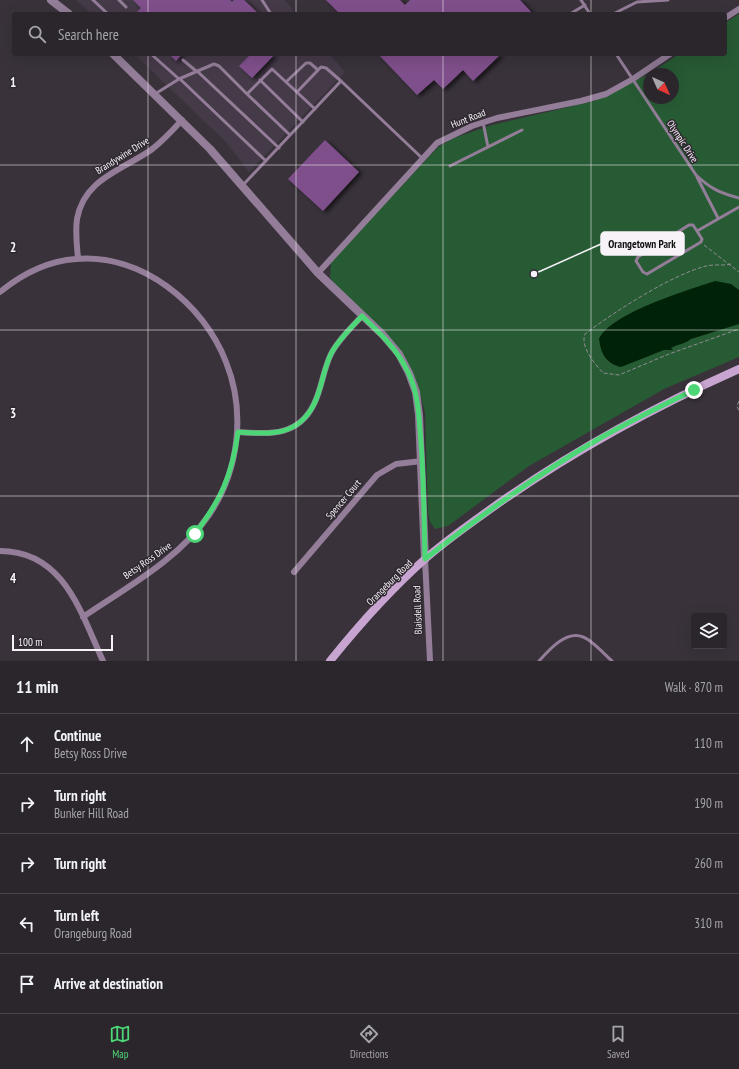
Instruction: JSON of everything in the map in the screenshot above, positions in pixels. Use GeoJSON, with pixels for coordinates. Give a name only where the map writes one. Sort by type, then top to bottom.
{"type":"FeatureCollection","features":[{"type":"Feature","properties":{"kind":"main road","name":"Orangeburg Road"},"geometry":{"type":"LineString","coordinates":[[330,661],[388,596],[425,559],[509,496],[596,440],[694,390],[739,369]]}},
{"type":"Feature","properties":{"kind":"street"},"geometry":{"type":"LineString","coordinates":[[50,0],[66,12]]}},
{"type":"Feature","properties":{"kind":"street"},"geometry":{"type":"LineString","coordinates":[[727,17],[739,9]]}},
{"type":"Feature","properties":{"kind":"street"},"geometry":{"type":"LineString","coordinates":[[115,56],[182,120],[318,273],[383,335],[399,354],[409,373],[416,392],[419,415],[425,559]]}},
{"type":"Feature","properties":{"kind":"street","name":"Hunt Road"},"geometry":{"type":"LineString","coordinates":[[318,273],[422,158],[442,140],[483,122],[581,101],[606,94],[633,79],[667,56]]}},
{"type":"Feature","properties":{"kind":"street","name":"Brandywine Drive"},"geometry":{"type":"LineString","coordinates":[[78,259],[77,218],[83,201],[93,186],[108,174],[149,151],[165,139],[182,120]]}},
{"type":"Feature","properties":{"kind":"street","name":"Betsy Ross Drive"},"geometry":{"type":"LineString","coordinates":[[0,292],[27,273],[46,265],[78,259],[111,262],[137,270],[174,291],[191,307],[206,324],[218,343],[227,362],[236,399],[238,432],[230,474],[221,494],[195,534],[178,551],[82,617]]}},
{"type":"Feature","properties":{"kind":"street"},"geometry":{"type":"LineString","coordinates":[[238,432],[270,434],[290,429],[304,418],[314,404],[331,354],[362,316]]}},
{"type":"Feature","properties":{"kind":"street","name":"Spencer Court"},"geometry":{"type":"LineString","coordinates":[[294,572],[377,475],[396,464],[422,461]]}},
{"type":"Feature","properties":{"kind":"street"},"geometry":{"type":"LineString","coordinates":[[0,551],[12,551],[30,556],[47,565],[61,578],[71,593],[103,661]]}},
{"type":"Feature","properties":{"kind":"street","name":"Blaisdell Road"},"geometry":{"type":"LineString","coordinates":[[425,559],[430,661]]}},
{"type":"Feature","properties":{"kind":"lane"},"geometry":{"type":"LineString","coordinates":[[93,0],[106,12]]}},
{"type":"Feature","properties":{"kind":"lane"},"geometry":{"type":"LineString","coordinates":[[119,0],[126,6]]}},
{"type":"Feature","properties":{"kind":"lane"},"geometry":{"type":"LineString","coordinates":[[262,0],[270,12]]}},
{"type":"Feature","properties":{"kind":"lane"},"geometry":{"type":"LineString","coordinates":[[581,0],[589,12]]}},
{"type":"Feature","properties":{"kind":"lane"},"geometry":{"type":"LineString","coordinates":[[617,12],[637,2],[668,0]]}},
{"type":"Feature","properties":{"kind":"lane"},"geometry":{"type":"LineString","coordinates":[[573,12],[585,5]]}},
{"type":"Feature","properties":{"kind":"lane"},"geometry":{"type":"LineString","coordinates":[[153,56],[180,79],[266,161]]}},
{"type":"Feature","properties":{"kind":"lane","name":"Olympic Drive"},"geometry":{"type":"LineString","coordinates":[[617,56],[696,175],[708,187],[721,193],[739,198]]}},
{"type":"Feature","properties":{"kind":"lane"},"geometry":{"type":"LineString","coordinates":[[183,60],[279,148]]}},
{"type":"Feature","properties":{"kind":"lane"},"geometry":{"type":"LineString","coordinates":[[286,82],[306,63],[310,63],[318,70]]}},
{"type":"Feature","properties":{"kind":"lane"},"geometry":{"type":"LineString","coordinates":[[155,94],[180,79],[211,64],[219,66],[290,135]]}},
{"type":"Feature","properties":{"kind":"lane"},"geometry":{"type":"LineString","coordinates":[[297,92],[321,67],[326,68],[422,158]]}},
{"type":"Feature","properties":{"kind":"lane"},"geometry":{"type":"LineString","coordinates":[[247,94],[272,69],[315,109]]}},
{"type":"Feature","properties":{"kind":"lane"},"geometry":{"type":"LineString","coordinates":[[260,80],[303,122]]}},
{"type":"Feature","properties":{"kind":"lane"},"geometry":{"type":"LineString","coordinates":[[242,187],[341,81]]}},
{"type":"Feature","properties":{"kind":"lane"},"geometry":{"type":"LineString","coordinates":[[483,122],[488,147]]}},
{"type":"Feature","properties":{"kind":"lane"},"geometry":{"type":"LineString","coordinates":[[450,166],[522,130]]}},
{"type":"Feature","properties":{"kind":"lane"},"geometry":{"type":"LineString","coordinates":[[696,175],[718,218]]}},
{"type":"Feature","properties":{"kind":"lane"},"geometry":{"type":"LineString","coordinates":[[697,231],[739,207]]}},
{"type":"Feature","properties":{"kind":"lane"},"geometry":{"type":"LineString","coordinates":[[689,225],[693,225],[697,231],[702,239],[700,242],[647,274],[643,272],[636,261],[638,257],[689,225]]}},
{"type":"Feature","properties":{"kind":"lane"},"geometry":{"type":"LineString","coordinates":[[539,661],[557,643],[576,636],[584,637],[612,661]]}},
{"type":"Feature","properties":{"kind":"path"},"geometry":{"type":"LineString","coordinates":[[700,242],[731,264],[739,272]]}},
{"type":"Feature","properties":{"kind":"path"},"geometry":{"type":"LineString","coordinates":[[731,264],[708,266],[685,274],[633,302],[585,334],[584,338],[586,349],[598,368],[604,374],[613,376],[739,329]]}},
{"type":"Feature","properties":{"kind":"path"},"geometry":{"type":"LineString","coordinates":[[739,401],[737,406],[739,411]]}},
{"type":"Feature","properties":{"kind":"shaded area"},"geometry":{"type":"Polygon","coordinates":[[[76,0],[285,0],[294,12],[90,12],[76,0]]]}},
{"type":"Feature","properties":{"kind":"shaded area"},"geometry":{"type":"Polygon","coordinates":[[[739,14],[739,357],[664,389],[529,466],[448,526],[435,529],[430,522],[428,513],[425,413],[418,386],[404,355],[334,284],[330,277],[331,262],[438,147],[454,138],[492,125],[594,101],[643,77],[643,104],[679,104],[679,68],[658,68],[676,56],[727,56],[727,22],[739,14]]]}},
{"type":"Feature","properties":{"kind":"shaded area"},"geometry":{"type":"Polygon","coordinates":[[[136,56],[331,56],[345,72],[249,172],[226,142],[136,56]]]}},
{"type":"Feature","properties":{"kind":"shaded area"},"geometry":{"type":"Polygon","coordinates":[[[715,281],[731,284],[739,290],[739,324],[691,339],[671,348],[673,350],[664,350],[621,367],[611,363],[605,357],[601,349],[599,339],[606,329],[618,320],[670,296],[715,281]]]}},
{"type":"Feature","properties":{"kind":"building"},"geometry":{"type":"Polygon","coordinates":[[[133,0],[230,0],[232,2],[234,0],[244,0],[257,12],[137,12],[141,8],[133,0]]]}},
{"type":"Feature","properties":{"kind":"building"},"geometry":{"type":"Polygon","coordinates":[[[326,0],[400,0],[405,5],[410,0],[520,0],[531,12],[338,12],[326,0]]]}},
{"type":"Feature","properties":{"kind":"building"},"geometry":{"type":"Polygon","coordinates":[[[171,56],[180,56],[176,61],[171,56]]]}},
{"type":"Feature","properties":{"kind":"building"},"geometry":{"type":"Polygon","coordinates":[[[249,56],[273,56],[252,78],[239,66],[249,56]]]}},
{"type":"Feature","properties":{"kind":"building"},"geometry":{"type":"Polygon","coordinates":[[[380,56],[499,56],[473,81],[463,70],[443,89],[434,80],[417,95],[380,56]]]}},
{"type":"Feature","properties":{"kind":"building"},"geometry":{"type":"Polygon","coordinates":[[[325,140],[359,172],[323,211],[288,179],[325,140]]]}},
{"type":"Feature","properties":{"kind":"place","name":"Orangetown Park"},"geometry":{"type":"Point","coordinates":[534,274]}},
{"type":"Feature","properties":{"kind":"route"},"geometry":{"type":"LineString","coordinates":[[195,534],[210,514],[230,474],[238,432],[270,434],[290,429],[304,418],[314,404],[331,354],[340,341],[362,316],[383,335],[399,354],[409,373],[416,392],[422,461],[425,559],[509,496],[596,440],[694,390]]}}]}
